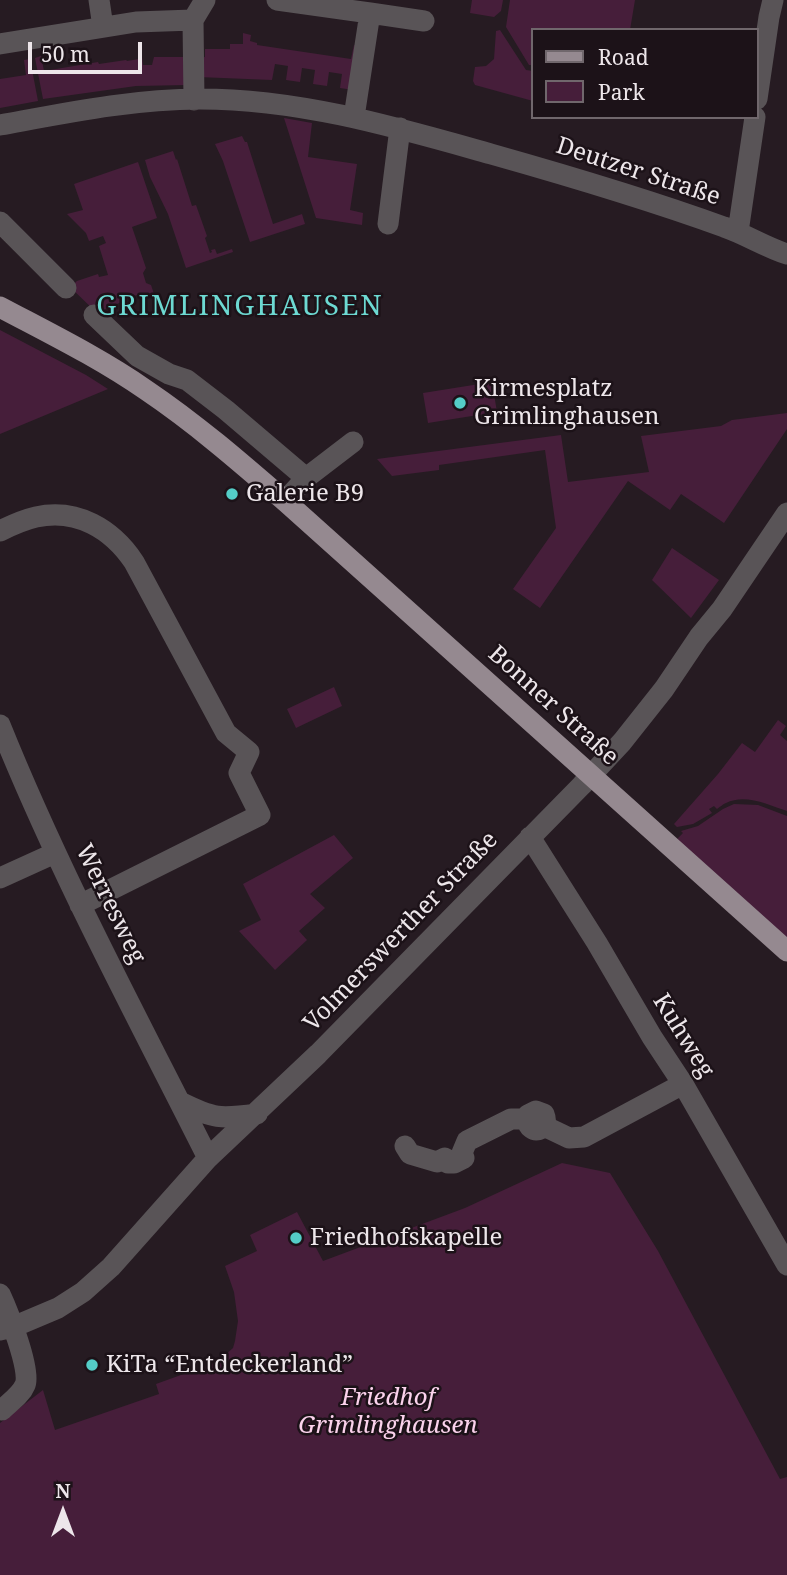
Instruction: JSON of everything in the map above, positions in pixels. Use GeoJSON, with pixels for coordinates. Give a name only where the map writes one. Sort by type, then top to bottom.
{"type":"FeatureCollection","features":[{"type":"Feature","properties":{"kind":"main road","name":"Bonner Straße"},"geometry":{"type":"LineString","coordinates":[[0,307],[144,388],[225,449],[285,501],[587,780],[787,951]]}},
{"type":"Feature","properties":{"kind":"street"},"geometry":{"type":"LineString","coordinates":[[99,0],[103,27]]}},
{"type":"Feature","properties":{"kind":"street"},"geometry":{"type":"LineString","coordinates":[[194,100],[192,20],[205,0]]}},
{"type":"Feature","properties":{"kind":"street"},"geometry":{"type":"LineString","coordinates":[[277,0],[424,22]]}},
{"type":"Feature","properties":{"kind":"street"},"geometry":{"type":"LineString","coordinates":[[759,85],[773,0]]}},
{"type":"Feature","properties":{"kind":"street"},"geometry":{"type":"LineString","coordinates":[[354,117],[370,13]]}},
{"type":"Feature","properties":{"kind":"street"},"geometry":{"type":"LineString","coordinates":[[0,44],[136,22],[192,20]]}},
{"type":"Feature","properties":{"kind":"street","name":"Deutzer Straße"},"geometry":{"type":"LineString","coordinates":[[0,125],[111,106],[194,100],[279,104],[400,128],[607,188],[738,232],[784,256]]}},
{"type":"Feature","properties":{"kind":"street"},"geometry":{"type":"LineString","coordinates":[[738,232],[755,119]]}},
{"type":"Feature","properties":{"kind":"street"},"geometry":{"type":"LineString","coordinates":[[388,224],[400,128]]}},
{"type":"Feature","properties":{"kind":"street"},"geometry":{"type":"LineString","coordinates":[[0,222],[66,288]]}},
{"type":"Feature","properties":{"kind":"street"},"geometry":{"type":"LineString","coordinates":[[94,315],[137,356],[169,374],[187,380],[306,478]]}},
{"type":"Feature","properties":{"kind":"street"},"geometry":{"type":"LineString","coordinates":[[285,501],[306,478],[353,442]]}},
{"type":"Feature","properties":{"kind":"street","name":"Volmerswerther Straße"},"geometry":{"type":"LineString","coordinates":[[7,1328],[58,1308],[83,1292],[128,1250],[208,1158],[318,1054],[587,780],[622,742],[664,689],[699,637],[722,610],[787,513]]}},
{"type":"Feature","properties":{"kind":"street"},"geometry":{"type":"LineString","coordinates":[[0,531],[37,516],[64,515],[92,523],[114,538],[134,562],[226,733],[249,752],[239,773],[260,815],[80,905]]}},
{"type":"Feature","properties":{"kind":"street","name":"Werresweg"},"geometry":{"type":"LineString","coordinates":[[0,725],[55,853],[208,1158]]}},
{"type":"Feature","properties":{"kind":"street","name":"Kuhweg"},"geometry":{"type":"LineString","coordinates":[[530,837],[683,1084],[787,1265]]}},
{"type":"Feature","properties":{"kind":"street"},"geometry":{"type":"LineString","coordinates":[[0,878],[55,853]]}},
{"type":"Feature","properties":{"kind":"street"},"geometry":{"type":"LineString","coordinates":[[405,1146],[410,1154],[437,1163],[445,1158],[448,1163],[454,1164],[464,1158],[462,1153],[467,1141],[511,1119],[535,1123],[569,1138],[579,1138],[683,1084]]}},
{"type":"Feature","properties":{"kind":"street"},"geometry":{"type":"LineString","coordinates":[[180,1102],[221,1118],[257,1114]]}},
{"type":"Feature","properties":{"kind":"street"},"geometry":{"type":"LineString","coordinates":[[0,1294],[7,1328],[27,1378],[23,1389],[2,1410]]}},
{"type":"Feature","properties":{"kind":"green space"},"geometry":{"type":"Polygon","coordinates":[[[472,0],[503,0],[501,11],[494,17],[470,13],[472,0]]]}},
{"type":"Feature","properties":{"kind":"green space"},"geometry":{"type":"Polygon","coordinates":[[[510,0],[635,0],[630,28],[532,28],[532,65],[529,65],[506,27],[510,0]]]}},
{"type":"Feature","properties":{"kind":"green space"},"geometry":{"type":"Polygon","coordinates":[[[500,30],[526,70],[532,71],[532,101],[475,85],[475,67],[486,66],[494,59],[496,31],[500,30]]]}},
{"type":"Feature","properties":{"kind":"green space"},"geometry":{"type":"Polygon","coordinates":[[[243,33],[251,35],[250,41],[257,45],[351,59],[354,45],[360,46],[353,90],[340,88],[342,74],[329,72],[327,86],[313,84],[315,70],[302,68],[300,82],[286,80],[288,66],[275,64],[272,80],[198,77],[198,58],[205,57],[205,49],[230,49],[230,44],[243,44],[243,33]]]}},
{"type":"Feature","properties":{"kind":"green space"},"geometry":{"type":"Polygon","coordinates":[[[41,56],[44,71],[140,57],[143,65],[152,65],[154,57],[186,57],[187,85],[136,86],[43,99],[35,58],[41,56]]]}},
{"type":"Feature","properties":{"kind":"green space"},"geometry":{"type":"Polygon","coordinates":[[[30,59],[38,101],[0,108],[0,79],[26,75],[24,60],[30,59]]]}},
{"type":"Feature","properties":{"kind":"green space"},"geometry":{"type":"Polygon","coordinates":[[[284,118],[312,123],[308,157],[357,164],[350,210],[363,213],[362,225],[316,218],[284,118]]]}},
{"type":"Feature","properties":{"kind":"green space"},"geometry":{"type":"Polygon","coordinates":[[[242,136],[247,142],[273,224],[302,214],[305,224],[250,242],[215,144],[242,136]]]}},
{"type":"Feature","properties":{"kind":"green space"},"geometry":{"type":"Polygon","coordinates":[[[173,151],[192,206],[196,205],[210,253],[215,249],[217,254],[232,249],[233,252],[186,268],[168,214],[145,160],[173,151]]]}},
{"type":"Feature","properties":{"kind":"green space"},"geometry":{"type":"Polygon","coordinates":[[[138,162],[157,218],[132,227],[146,268],[143,273],[146,283],[151,285],[154,294],[146,298],[139,294],[97,313],[70,287],[77,281],[98,274],[99,277],[108,275],[99,246],[106,243],[103,236],[89,241],[86,233],[67,214],[83,210],[74,184],[138,162]]]}},
{"type":"Feature","properties":{"kind":"green space"},"geometry":{"type":"Polygon","coordinates":[[[0,330],[86,375],[108,389],[0,434],[0,330]]]}},
{"type":"Feature","properties":{"kind":"green space","name":"Kirmesplatz Grimlinghausen"},"geometry":{"type":"Polygon","coordinates":[[[492,382],[497,412],[428,423],[423,393],[492,382]]]}},
{"type":"Feature","properties":{"kind":"green space"},"geometry":{"type":"Polygon","coordinates":[[[787,413],[787,429],[724,523],[681,494],[670,510],[628,481],[540,608],[513,589],[556,528],[545,450],[439,465],[439,470],[392,476],[377,459],[561,435],[568,482],[649,472],[641,436],[721,426],[732,420],[787,413]]]}},
{"type":"Feature","properties":{"kind":"green space"},"geometry":{"type":"Polygon","coordinates":[[[672,548],[719,580],[691,618],[652,580],[672,548]]]}},
{"type":"Feature","properties":{"kind":"green space"},"geometry":{"type":"Polygon","coordinates":[[[334,687],[342,706],[296,728],[287,709],[334,687]]]}},
{"type":"Feature","properties":{"kind":"green space"},"geometry":{"type":"Polygon","coordinates":[[[778,720],[786,726],[780,735],[787,741],[787,811],[757,801],[733,800],[717,809],[714,806],[709,809],[712,813],[693,824],[677,827],[674,824],[742,743],[755,752],[778,720]]]}},
{"type":"Feature","properties":{"kind":"green space"},"geometry":{"type":"Polygon","coordinates":[[[734,804],[758,805],[787,816],[787,939],[676,840],[683,833],[681,831],[698,826],[734,804]]]}},
{"type":"Feature","properties":{"kind":"green space"},"geometry":{"type":"Polygon","coordinates":[[[334,835],[353,858],[310,894],[325,908],[299,931],[307,940],[275,970],[239,931],[261,920],[243,884],[334,835]]]}},
{"type":"Feature","properties":{"kind":"green space","name":"Friedhof Grimlinghausen"},"geometry":{"type":"Polygon","coordinates":[[[562,1163],[610,1173],[658,1251],[780,1479],[787,1477],[787,1575],[0,1575],[0,1423],[43,1390],[55,1430],[159,1394],[156,1384],[217,1362],[233,1348],[238,1321],[234,1292],[225,1266],[257,1251],[250,1235],[297,1212],[323,1261],[465,1208],[562,1163]]]}},
{"type":"Feature","properties":{"kind":"place","name":"Kirmesplatz Grimlinghausen"},"geometry":{"type":"Point","coordinates":[460,403]}},
{"type":"Feature","properties":{"kind":"place","name":"Galerie B9"},"geometry":{"type":"Point","coordinates":[232,494]}},
{"type":"Feature","properties":{"kind":"place","name":"Friedhofskapelle"},"geometry":{"type":"Point","coordinates":[296,1238]}},
{"type":"Feature","properties":{"kind":"place","name":"KiTa “Entdeckerland”"},"geometry":{"type":"Point","coordinates":[92,1365]}},
{"type":"Feature","properties":{"kind":"district","name":"GRIMLINGHAUSEN"},"geometry":{"type":"Point","coordinates":[240,307]}}]}
